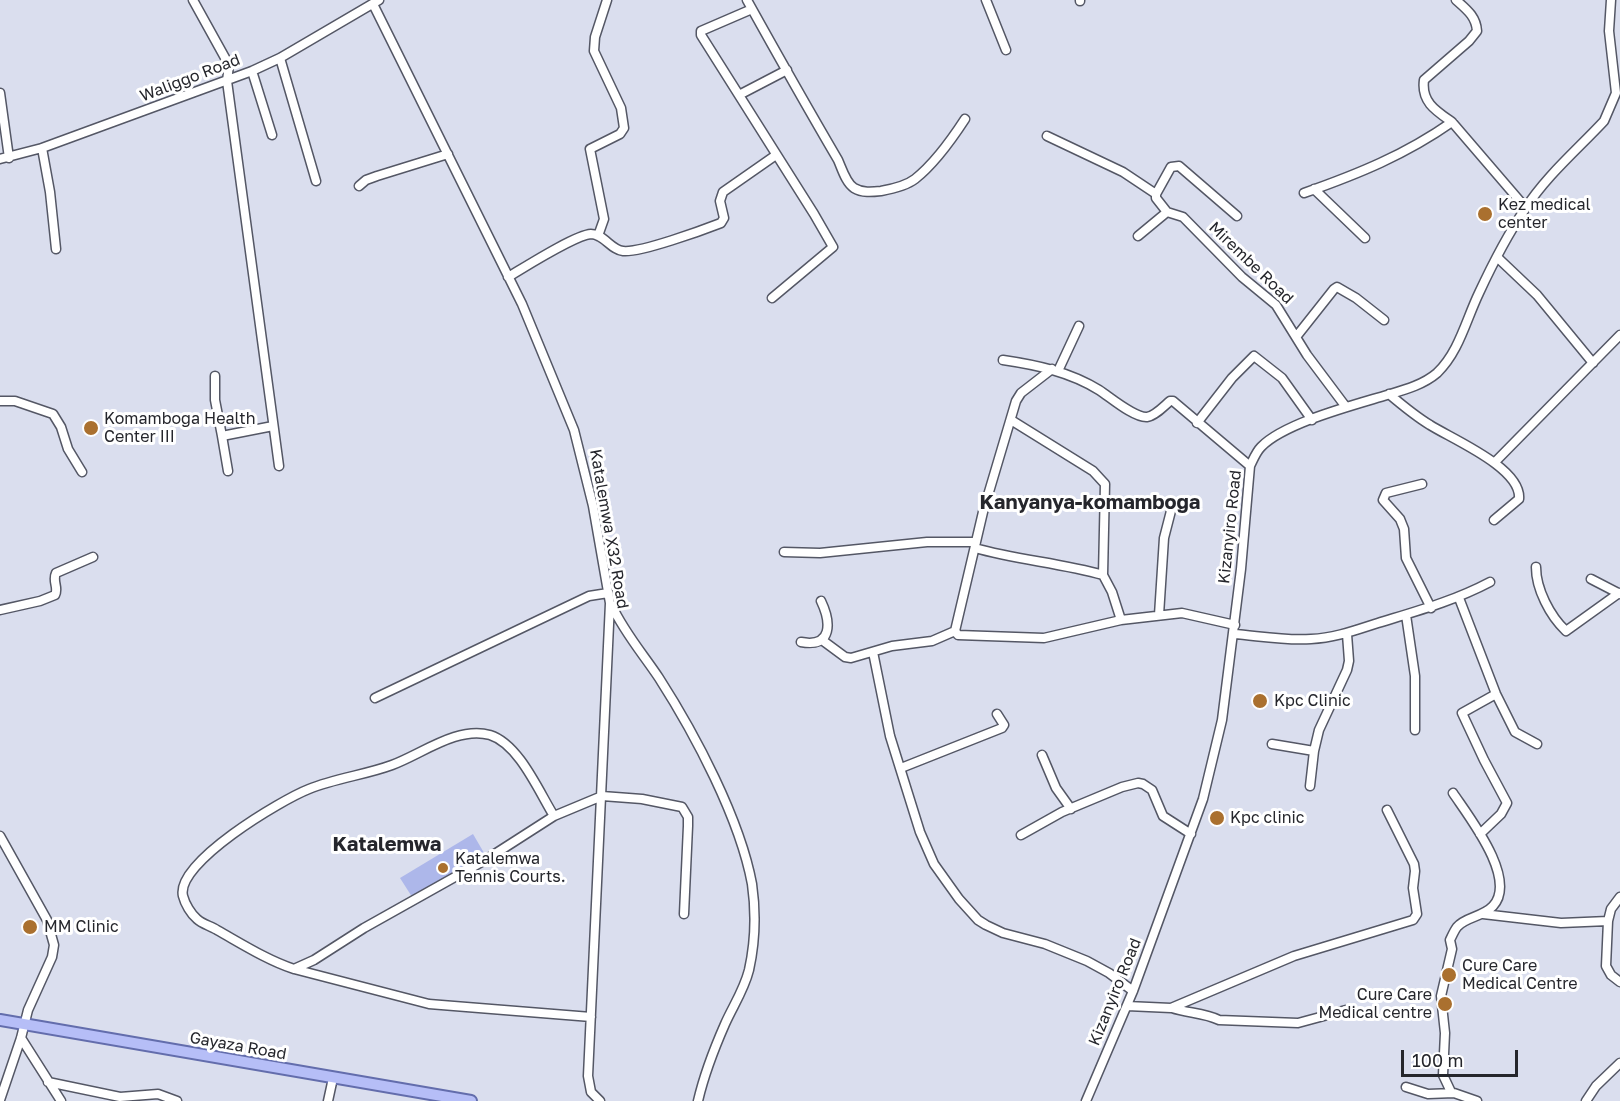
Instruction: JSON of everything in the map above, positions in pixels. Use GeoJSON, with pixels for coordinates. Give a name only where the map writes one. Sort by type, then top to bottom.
{"type":"FeatureCollection","features":[{"type":"Feature","properties":{"kind":"main road","name":"Gayaza Road"},"geometry":{"type":"LineString","coordinates":[[0,1020],[471,1101]]}},
{"type":"Feature","properties":{"kind":"street"},"geometry":{"type":"LineString","coordinates":[[193,0],[229,65],[227,81],[279,466]]}},
{"type":"Feature","properties":{"kind":"street"},"geometry":{"type":"LineString","coordinates":[[598,236],[604,212],[590,150],[620,134],[624,128],[621,108],[594,51],[595,37],[607,0]]}},
{"type":"Feature","properties":{"kind":"street"},"geometry":{"type":"LineString","coordinates":[[747,0],[850,184],[861,191],[885,190],[915,180],[953,137],[965,119]]}},
{"type":"Feature","properties":{"kind":"street"},"geometry":{"type":"LineString","coordinates":[[986,0],[1006,50]]}},
{"type":"Feature","properties":{"kind":"street"},"geometry":{"type":"LineString","coordinates":[[1456,0],[1472,14],[1477,31],[1469,41],[1424,80],[1423,89],[1427,102],[1452,122],[1526,207]]}},
{"type":"Feature","properties":{"kind":"street","name":"Kizanyiro Road"},"geometry":{"type":"LineString","coordinates":[[1086,1101],[1133,992],[1203,799],[1222,720],[1234,629],[1250,466],[1260,448],[1271,439],[1346,407],[1422,383],[1437,373],[1449,358],[1460,340],[1479,293],[1526,207],[1545,183],[1604,121],[1614,102],[1618,84],[1609,30],[1611,0]]}},
{"type":"Feature","properties":{"kind":"street","name":"Waliggo Road"},"geometry":{"type":"LineString","coordinates":[[4,159],[42,148],[252,71],[280,58],[376,2]]}},
{"type":"Feature","properties":{"kind":"street","name":"Katalemwa X32 Road"},"geometry":{"type":"LineString","coordinates":[[376,2],[508,277],[557,387],[580,446],[610,603],[588,1086],[600,1101]]}},
{"type":"Feature","properties":{"kind":"street"},"geometry":{"type":"LineString","coordinates":[[752,9],[700,33],[833,247],[772,298]]}},
{"type":"Feature","properties":{"kind":"street"},"geometry":{"type":"LineString","coordinates":[[280,58],[316,181]]}},
{"type":"Feature","properties":{"kind":"street"},"geometry":{"type":"LineString","coordinates":[[739,96],[787,70]]}},
{"type":"Feature","properties":{"kind":"street"},"geometry":{"type":"LineString","coordinates":[[252,71],[272,135]]}},
{"type":"Feature","properties":{"kind":"street"},"geometry":{"type":"LineString","coordinates":[[0,93],[4,159]]}},
{"type":"Feature","properties":{"kind":"street"},"geometry":{"type":"LineString","coordinates":[[1304,193],[1365,171],[1395,157],[1452,122]]}},
{"type":"Feature","properties":{"kind":"street"},"geometry":{"type":"LineString","coordinates":[[1047,136],[1123,172],[1156,194]]}},
{"type":"Feature","properties":{"kind":"street"},"geometry":{"type":"LineString","coordinates":[[42,148],[50,192],[56,249]]}},
{"type":"Feature","properties":{"kind":"street"},"geometry":{"type":"LineString","coordinates":[[359,186],[366,180],[377,176],[448,154]]}},
{"type":"Feature","properties":{"kind":"street"},"geometry":{"type":"LineString","coordinates":[[508,277],[587,235],[598,236],[618,250],[631,251],[721,223],[724,218],[720,201],[723,192],[776,155]]}},
{"type":"Feature","properties":{"kind":"street"},"geometry":{"type":"LineString","coordinates":[[1138,236],[1167,212],[1156,198],[1156,194],[1171,167],[1179,166],[1237,216]]}},
{"type":"Feature","properties":{"kind":"street"},"geometry":{"type":"LineString","coordinates":[[1314,189],[1365,238]]}},
{"type":"Feature","properties":{"kind":"street","name":"Mirembe Road"},"geometry":{"type":"LineString","coordinates":[[1167,212],[1183,218],[1242,277],[1276,305],[1307,355],[1346,407]]}},
{"type":"Feature","properties":{"kind":"street"},"geometry":{"type":"LineString","coordinates":[[1498,258],[1537,295],[1593,363]]}},
{"type":"Feature","properties":{"kind":"street"},"geometry":{"type":"LineString","coordinates":[[1296,337],[1337,287],[1356,298],[1383,320]]}},
{"type":"Feature","properties":{"kind":"street"},"geometry":{"type":"LineString","coordinates":[[955,631],[983,512],[1016,400],[1021,393],[1055,370],[1079,326]]}},
{"type":"Feature","properties":{"kind":"street"},"geometry":{"type":"LineString","coordinates":[[1494,462],[1620,335]]}},
{"type":"Feature","properties":{"kind":"street"},"geometry":{"type":"LineString","coordinates":[[1197,423],[1232,378],[1254,356],[1282,378],[1312,420]]}},
{"type":"Feature","properties":{"kind":"street"},"geometry":{"type":"LineString","coordinates":[[1003,360],[1055,370],[1098,389],[1121,406],[1142,417],[1151,416],[1173,401],[1250,466]]}},
{"type":"Feature","properties":{"kind":"street"},"geometry":{"type":"LineString","coordinates":[[215,376],[215,400],[228,471]]}},
{"type":"Feature","properties":{"kind":"street"},"geometry":{"type":"LineString","coordinates":[[1389,394],[1431,425],[1494,462],[1511,479],[1519,495],[1517,503],[1494,520]]}},
{"type":"Feature","properties":{"kind":"street"},"geometry":{"type":"LineString","coordinates":[[0,401],[15,401],[53,414],[61,427],[68,449],[82,472]]}},
{"type":"Feature","properties":{"kind":"street"},"geometry":{"type":"LineString","coordinates":[[1011,420],[1094,471],[1105,484],[1104,575],[1121,620]]}},
{"type":"Feature","properties":{"kind":"street"},"geometry":{"type":"LineString","coordinates":[[222,436],[273,426]]}},
{"type":"Feature","properties":{"kind":"street"},"geometry":{"type":"LineString","coordinates":[[1422,484],[1386,493],[1383,500],[1400,519],[1404,529],[1406,558],[1431,608]]}},
{"type":"Feature","properties":{"kind":"street"},"geometry":{"type":"LineString","coordinates":[[1159,615],[1164,538],[1172,507]]}},
{"type":"Feature","properties":{"kind":"street"},"geometry":{"type":"LineString","coordinates":[[784,552],[820,553],[927,542],[976,545],[999,554],[1104,575]]}},
{"type":"Feature","properties":{"kind":"street"},"geometry":{"type":"LineString","coordinates":[[0,610],[40,601],[54,595],[56,573],[93,557]]}},
{"type":"Feature","properties":{"kind":"street"},"geometry":{"type":"LineString","coordinates":[[1536,567],[1538,585],[1545,601],[1566,631],[1619,594],[1591,579]]}},
{"type":"Feature","properties":{"kind":"street"},"geometry":{"type":"LineString","coordinates":[[955,631],[958,635],[1036,639],[1061,636],[1097,624],[1187,613],[1234,629],[1295,639],[1312,639],[1347,634],[1431,608],[1459,598],[1490,582]]}},
{"type":"Feature","properties":{"kind":"street"},"geometry":{"type":"LineString","coordinates":[[375,698],[589,596],[608,593]]}},
{"type":"Feature","properties":{"kind":"street"},"geometry":{"type":"LineString","coordinates":[[1459,598],[1496,694],[1515,732],[1537,744]]}},
{"type":"Feature","properties":{"kind":"street"},"geometry":{"type":"LineString","coordinates":[[801,642],[812,644],[822,640],[827,630],[828,622],[821,601]]}},
{"type":"Feature","properties":{"kind":"street"},"geometry":{"type":"LineString","coordinates":[[610,603],[618,619],[676,707],[707,765],[728,809],[752,883],[754,928],[748,971],[711,1059],[698,1101]]}},
{"type":"Feature","properties":{"kind":"street"},"geometry":{"type":"LineString","coordinates":[[1406,615],[1415,676],[1415,730]]}},
{"type":"Feature","properties":{"kind":"street"},"geometry":{"type":"LineString","coordinates":[[822,640],[845,657],[850,658],[892,646],[932,641],[955,631]]}},
{"type":"Feature","properties":{"kind":"street"},"geometry":{"type":"LineString","coordinates":[[1310,786],[1319,730],[1347,670],[1349,661],[1347,634]]}},
{"type":"Feature","properties":{"kind":"street"},"geometry":{"type":"LineString","coordinates":[[873,652],[885,715],[920,832],[934,864],[959,899],[978,920],[1003,933],[1045,945],[1087,961],[1109,973],[1133,992]]}},
{"type":"Feature","properties":{"kind":"street"},"geometry":{"type":"LineString","coordinates":[[1480,834],[1508,803],[1484,760],[1462,713],[1496,694]]}},
{"type":"Feature","properties":{"kind":"street"},"geometry":{"type":"LineString","coordinates":[[901,768],[1002,728],[1004,725],[997,714]]}},
{"type":"Feature","properties":{"kind":"street"},"geometry":{"type":"LineString","coordinates":[[554,816],[514,753],[505,743],[491,735],[474,733],[442,743],[392,765],[308,789],[258,817],[234,831],[186,877],[182,886],[183,897],[198,920],[279,964],[294,969],[429,1004],[591,1017]]}},
{"type":"Feature","properties":{"kind":"street"},"geometry":{"type":"LineString","coordinates":[[1272,744],[1314,751]]}},
{"type":"Feature","properties":{"kind":"street"},"geometry":{"type":"LineString","coordinates":[[1042,755],[1056,788],[1071,809]]}},
{"type":"Feature","properties":{"kind":"street"},"geometry":{"type":"LineString","coordinates":[[1021,835],[1071,809],[1122,787],[1138,783],[1152,790],[1163,816],[1191,834]]}},
{"type":"Feature","properties":{"kind":"street"},"geometry":{"type":"LineString","coordinates":[[1451,1092],[1443,1075],[1445,1027],[1441,996],[1452,949],[1450,940],[1458,926],[1492,907],[1496,901],[1500,883],[1499,874],[1480,834],[1453,794]]}},
{"type":"Feature","properties":{"kind":"street"},"geometry":{"type":"LineString","coordinates":[[294,969],[314,960],[364,928],[488,859],[554,816],[602,796],[642,799],[682,807],[685,810],[688,826],[684,914]]}},
{"type":"Feature","properties":{"kind":"street"},"geometry":{"type":"LineString","coordinates":[[1171,1008],[1294,956],[1413,920],[1417,914],[1413,888],[1415,870],[1401,835],[1387,810]]}},
{"type":"Feature","properties":{"kind":"street"},"geometry":{"type":"LineString","coordinates":[[0,836],[47,920],[54,945],[52,957],[28,1010],[0,1100]]}},
{"type":"Feature","properties":{"kind":"street"},"geometry":{"type":"LineString","coordinates":[[1620,897],[1611,909],[1608,921],[1606,966],[1611,975],[1620,982]]}},
{"type":"Feature","properties":{"kind":"street"},"geometry":{"type":"LineString","coordinates":[[1483,914],[1561,923],[1608,921]]}},
{"type":"Feature","properties":{"kind":"street"},"geometry":{"type":"LineString","coordinates":[[1127,1006],[1171,1008],[1219,1020],[1298,1023],[1346,1010]]}},
{"type":"Feature","properties":{"kind":"street"},"geometry":{"type":"LineString","coordinates":[[21,1038],[61,1101]]}},
{"type":"Feature","properties":{"kind":"street"},"geometry":{"type":"LineString","coordinates":[[1586,1101],[1596,1086],[1620,1063]]}},
{"type":"Feature","properties":{"kind":"street"},"geometry":{"type":"LineString","coordinates":[[328,1101],[333,1078]]}},
{"type":"Feature","properties":{"kind":"street"},"geometry":{"type":"LineString","coordinates":[[48,1082],[120,1097],[158,1094],[177,1101]]}},
{"type":"Feature","properties":{"kind":"street"},"geometry":{"type":"LineString","coordinates":[[1406,1087],[1428,1094],[1451,1092],[1477,1101]]}},
{"type":"Feature","properties":{"kind":"shaded area","name":"Katalemwa Tennis Courts."},"geometry":{"type":"Polygon","coordinates":[[[473,834],[487,858],[414,900],[400,878],[473,834]]]}},
{"type":"Feature","properties":{"kind":"place","name":"Kez medical center"},"geometry":{"type":"Point","coordinates":[1485,214]}},
{"type":"Feature","properties":{"kind":"place","name":"Komamboga Health Center III"},"geometry":{"type":"Point","coordinates":[91,428]}},
{"type":"Feature","properties":{"kind":"place","name":"Kpc Clinic"},"geometry":{"type":"Point","coordinates":[1260,701]}},
{"type":"Feature","properties":{"kind":"place","name":"Kpc clinic"},"geometry":{"type":"Point","coordinates":[1217,818]}},
{"type":"Feature","properties":{"kind":"place","name":"Katalemwa Tennis Courts."},"geometry":{"type":"Point","coordinates":[443,868]}},
{"type":"Feature","properties":{"kind":"place","name":"MM Clinic"},"geometry":{"type":"Point","coordinates":[30,927]}},
{"type":"Feature","properties":{"kind":"place","name":"Cure Care Medical Centre"},"geometry":{"type":"Point","coordinates":[1449,975]}},
{"type":"Feature","properties":{"kind":"place","name":"Cure Care Medical centre"},"geometry":{"type":"Point","coordinates":[1445,1004]}},
{"type":"Feature","properties":{"kind":"district","name":"Kanyanya-komamboga"},"geometry":{"type":"Point","coordinates":[1090,503]}},
{"type":"Feature","properties":{"kind":"district","name":"Katalemwa"},"geometry":{"type":"Point","coordinates":[387,845]}}]}
